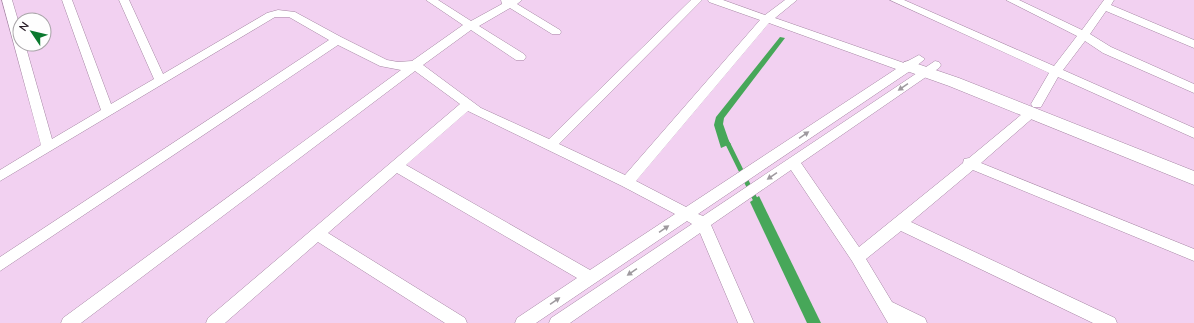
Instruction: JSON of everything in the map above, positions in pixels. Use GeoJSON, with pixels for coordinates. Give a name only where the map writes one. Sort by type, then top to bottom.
{"type":"FeatureCollection","features":[{"type":"Feature","properties":{"kind":"street"},"geometry":{"type":"LineString","coordinates":[[7,0],[48,148]]}},
{"type":"Feature","properties":{"kind":"street"},"geometry":{"type":"LineString","coordinates":[[67,0],[108,112]]}},
{"type":"Feature","properties":{"kind":"street"},"geometry":{"type":"LineString","coordinates":[[124,0],[160,81]]}},
{"type":"Feature","properties":{"kind":"street"},"geometry":{"type":"LineString","coordinates":[[431,0],[520,57]]}},
{"type":"Feature","properties":{"kind":"street"},"geometry":{"type":"LineString","coordinates":[[551,145],[696,0]]}},
{"type":"Feature","properties":{"kind":"street"},"geometry":{"type":"LineString","coordinates":[[713,0],[919,66],[1194,167]]}},
{"type":"Feature","properties":{"kind":"street"},"geometry":{"type":"LineString","coordinates":[[627,182],[768,18],[792,0]]}},
{"type":"Feature","properties":{"kind":"street"},"geometry":{"type":"LineString","coordinates":[[895,0],[1056,73],[1194,133]]}},
{"type":"Feature","properties":{"kind":"street"},"geometry":{"type":"LineString","coordinates":[[1011,0],[1084,35],[1107,50],[1194,89]]}},
{"type":"Feature","properties":{"kind":"street"},"geometry":{"type":"LineString","coordinates":[[69,323],[458,33],[472,26],[510,1],[556,32]]}},
{"type":"Feature","properties":{"kind":"street"},"geometry":{"type":"LineString","coordinates":[[857,257],[901,224],[969,163],[1034,109],[1056,73],[1106,3],[1194,44]]}},
{"type":"Feature","properties":{"kind":"street"},"geometry":{"type":"LineString","coordinates":[[0,176],[271,15],[278,13],[291,14],[337,40],[384,63],[398,66],[415,65],[477,111],[627,182],[703,223],[746,323]]}},
{"type":"Feature","properties":{"kind":"street"},"geometry":{"type":"LineString","coordinates":[[0,264],[337,40]]}},
{"type":"Feature","properties":{"kind":"street"},"geometry":{"type":"LineString","coordinates":[[557,323],[793,162],[919,66]]}},
{"type":"Feature","properties":{"kind":"street"},"geometry":{"type":"LineString","coordinates":[[523,323],[748,173],[919,66]]}},
{"type":"Feature","properties":{"kind":"street"},"geometry":{"type":"LineString","coordinates":[[214,323],[468,104]]}},
{"type":"Feature","properties":{"kind":"street"},"geometry":{"type":"LineString","coordinates":[[1034,109],[1194,178]]}},
{"type":"Feature","properties":{"kind":"street"},"geometry":{"type":"LineString","coordinates":[[793,162],[857,257],[897,323]]}},
{"type":"Feature","properties":{"kind":"street"},"geometry":{"type":"LineString","coordinates":[[969,163],[1194,255]]}},
{"type":"Feature","properties":{"kind":"street"},"geometry":{"type":"LineString","coordinates":[[396,166],[590,278]]}},
{"type":"Feature","properties":{"kind":"street"},"geometry":{"type":"LineString","coordinates":[[901,224],[1109,323]]}},
{"type":"Feature","properties":{"kind":"street"},"geometry":{"type":"LineString","coordinates":[[317,234],[459,323]]}},
{"type":"Feature","properties":{"kind":"street"},"geometry":{"type":"LineString","coordinates":[[886,306],[919,323]]}},
{"type":"Feature","properties":{"kind":"shaded area"},"geometry":{"type":"Polygon","coordinates":[[[780,37],[785,38],[724,118],[723,124],[730,144],[721,148],[714,125],[716,117],[780,37]]]}},
{"type":"Feature","properties":{"kind":"shaded area"},"geometry":{"type":"Polygon","coordinates":[[[759,196],[821,323],[807,323],[750,202],[759,196]]]}},
{"type":"Feature","properties":{"kind":"waterway"},"geometry":{"type":"LineString","coordinates":[[726,140],[729,145]]}},
{"type":"Feature","properties":{"kind":"waterway"},"geometry":{"type":"LineString","coordinates":[[728,144],[757,203]]}}]}
